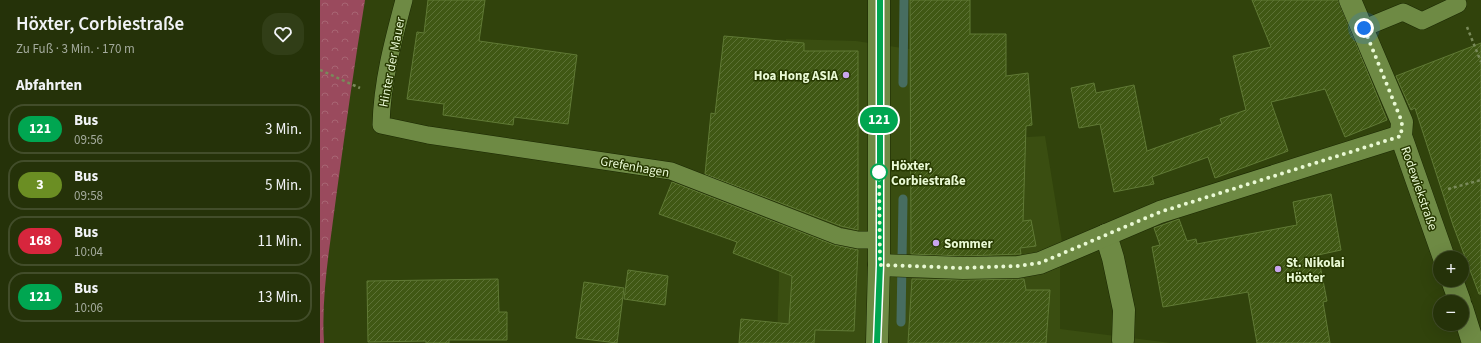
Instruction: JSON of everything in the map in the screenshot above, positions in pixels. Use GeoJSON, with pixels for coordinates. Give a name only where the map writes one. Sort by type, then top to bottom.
{"type":"FeatureCollection","features":[{"type":"Feature","properties":{"kind":"street"},"geometry":{"type":"LineString","coordinates":[[877,343],[894,266],[879,240],[880,0]]}},
{"type":"Feature","properties":{"kind":"street","name":"Rodewiekstraße"},"geometry":{"type":"LineString","coordinates":[[1350,0],[1364,28],[1402,122],[1401,136],[1442,251]]}},
{"type":"Feature","properties":{"kind":"street"},"geometry":{"type":"LineString","coordinates":[[894,266],[963,268],[1040,263],[1160,212],[1401,136]]}},
{"type":"Feature","properties":{"kind":"street"},"geometry":{"type":"LineString","coordinates":[[1106,235],[1114,258],[1124,310],[1123,341]]}},
{"type":"Feature","properties":{"kind":"street"},"geometry":{"type":"LineString","coordinates":[[1469,331],[1472,343]]}},
{"type":"Feature","properties":{"kind":"lane","name":"Hinter der Mauer"},"geometry":{"type":"LineString","coordinates":[[381,125],[382,99],[394,35],[404,0]]}},
{"type":"Feature","properties":{"kind":"lane"},"geometry":{"type":"LineString","coordinates":[[1364,28],[1403,12],[1422,22],[1458,4]]}},
{"type":"Feature","properties":{"kind":"lane","name":"Grefenhagen"},"geometry":{"type":"LineString","coordinates":[[381,125],[428,135],[671,171],[838,236],[858,240],[879,240]]}},
{"type":"Feature","properties":{"kind":"path"},"geometry":{"type":"LineString","coordinates":[[1458,4],[1481,62]]}},
{"type":"Feature","properties":{"kind":"path"},"geometry":{"type":"LineString","coordinates":[[320,70],[382,99]]}},
{"type":"Feature","properties":{"kind":"path"},"geometry":{"type":"LineString","coordinates":[[1422,196],[1481,180]]}},
{"type":"Feature","properties":{"kind":"shaded area"},"geometry":{"type":"Polygon","coordinates":[[[786,39],[856,41],[962,57],[994,139],[1045,136],[1063,248],[1060,271],[1060,329],[1171,343],[777,343],[786,39]]]}},
{"type":"Feature","properties":{"kind":"green space"},"geometry":{"type":"Polygon","coordinates":[[[320,0],[365,0],[329,252],[323,325],[324,343],[320,343],[320,0]]]}},
{"type":"Feature","properties":{"kind":"building"},"geometry":{"type":"Polygon","coordinates":[[[428,0],[485,0],[479,41],[577,55],[568,124],[514,117],[513,125],[443,115],[444,104],[407,99],[417,32],[424,33],[428,0]]]}},
{"type":"Feature","properties":{"kind":"building"},"geometry":{"type":"Polygon","coordinates":[[[910,0],[970,0],[970,34],[1006,34],[1006,76],[1028,73],[1032,125],[1026,126],[1023,221],[1031,220],[1036,246],[1020,248],[1021,254],[963,256],[911,254],[910,0]]]}},
{"type":"Feature","properties":{"kind":"building"},"geometry":{"type":"Polygon","coordinates":[[[1252,0],[1338,0],[1387,120],[1345,137],[1325,89],[1271,102],[1288,151],[1215,178],[1208,157],[1152,177],[1154,184],[1114,192],[1100,124],[1079,128],[1071,88],[1094,83],[1096,93],[1134,85],[1147,151],[1222,124],[1220,119],[1246,110],[1233,56],[1271,47],[1252,0]]]}},
{"type":"Feature","properties":{"kind":"building"},"geometry":{"type":"Polygon","coordinates":[[[724,36],[804,43],[804,51],[858,51],[858,230],[841,226],[705,174],[711,113],[715,114],[724,36]]]}},
{"type":"Feature","properties":{"kind":"building"},"geometry":{"type":"Polygon","coordinates":[[[1481,43],[1481,294],[1479,294],[1469,267],[1469,251],[1463,251],[1453,225],[1415,108],[1411,110],[1396,76],[1481,43]]]}},
{"type":"Feature","properties":{"kind":"building"},"geometry":{"type":"Polygon","coordinates":[[[672,182],[834,245],[858,250],[854,331],[815,330],[814,343],[739,343],[741,319],[789,324],[792,276],[733,253],[737,242],[659,214],[672,182]]]}},
{"type":"Feature","properties":{"kind":"building","name":"St. Nikolai Höxter"},"geometry":{"type":"Polygon","coordinates":[[[1331,194],[1341,250],[1318,255],[1327,301],[1323,302],[1330,343],[1257,343],[1248,292],[1163,307],[1152,247],[1160,245],[1154,228],[1179,219],[1187,241],[1196,239],[1197,244],[1297,225],[1293,202],[1331,194]]]}},
{"type":"Feature","properties":{"kind":"building"},"geometry":{"type":"Polygon","coordinates":[[[628,270],[668,276],[665,305],[624,299],[628,270]]]}},
{"type":"Feature","properties":{"kind":"building"},"geometry":{"type":"Polygon","coordinates":[[[498,279],[499,312],[507,312],[507,340],[449,340],[449,343],[426,343],[426,341],[368,342],[367,281],[498,279]]]}},
{"type":"Feature","properties":{"kind":"building"},"geometry":{"type":"Polygon","coordinates":[[[912,279],[1024,279],[1026,290],[1050,290],[1046,343],[908,343],[912,279]]]}},
{"type":"Feature","properties":{"kind":"building"},"geometry":{"type":"Polygon","coordinates":[[[584,282],[624,288],[617,343],[576,338],[584,282]]]}},
{"type":"Feature","properties":{"kind":"waterway"},"geometry":{"type":"LineString","coordinates":[[903,83],[904,0]]}},
{"type":"Feature","properties":{"kind":"waterway"},"geometry":{"type":"LineString","coordinates":[[901,322],[903,199]]}},
{"type":"Feature","properties":{"kind":"bus line","name":"121"},"geometry":{"type":"LineString","coordinates":[[877,343],[880,265],[880,0]]}},
{"type":"Feature","properties":{"kind":"place","name":"Hoa Hong ASIA"},"geometry":{"type":"Point","coordinates":[846,75]}},
{"type":"Feature","properties":{"kind":"place","name":"Höxter, Corbiestraße"},"geometry":{"type":"Point","coordinates":[879,172]}},
{"type":"Feature","properties":{"kind":"place","name":"Sommer"},"geometry":{"type":"Point","coordinates":[936,243]}},
{"type":"Feature","properties":{"kind":"place","name":"St. Nikolai Höxter"},"geometry":{"type":"Point","coordinates":[1278,269]}},
{"type":"Feature","properties":{"kind":"route"},"geometry":{"type":"LineString","coordinates":[[879,172],[879,165],[880,265],[963,268],[1018,266],[1040,263],[1160,212],[1401,136],[1402,122],[1364,28]]}}]}
